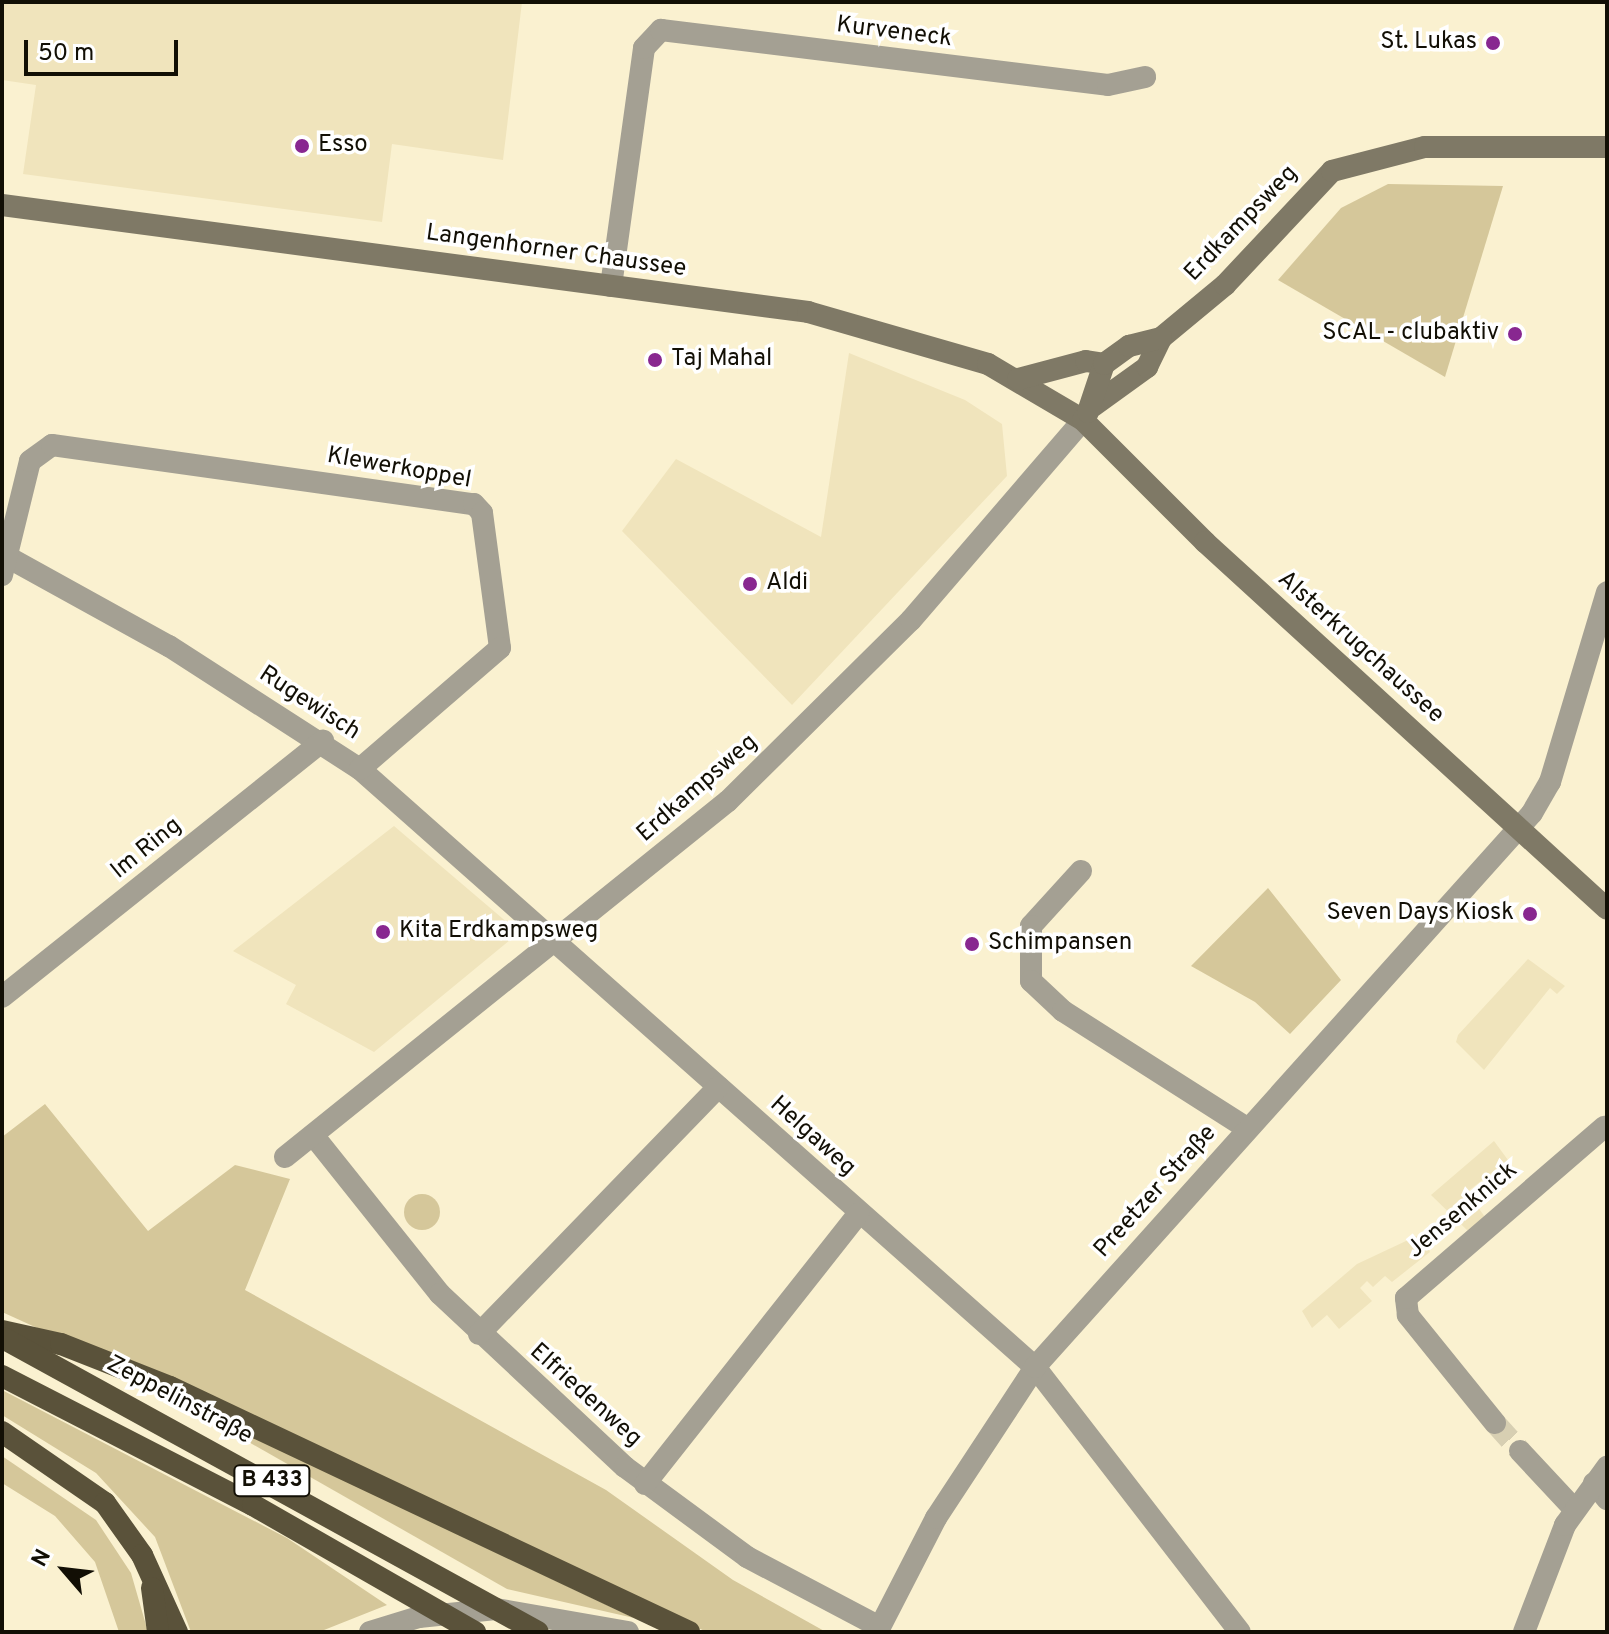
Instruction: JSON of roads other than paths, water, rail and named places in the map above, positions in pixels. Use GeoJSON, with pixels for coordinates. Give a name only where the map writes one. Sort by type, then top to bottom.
{"type":"FeatureCollection","features":[{"type":"Feature","properties":{"kind":"highway"},"geometry":{"type":"LineString","coordinates":[[2,1331],[61,1344],[170,1387],[689,1632]]}},
{"type":"Feature","properties":{"kind":"highway","name":"Zeppelinstraße"},"geometry":{"type":"LineString","coordinates":[[2,1337],[538,1632]]}},
{"type":"Feature","properties":{"kind":"highway","name":"B 433"},"geometry":{"type":"LineString","coordinates":[[2,1376],[253,1505],[475,1632]]}},
{"type":"Feature","properties":{"kind":"highway"},"geometry":{"type":"LineString","coordinates":[[2,1432],[105,1503],[149,1571],[177,1632]]}},
{"type":"Feature","properties":{"kind":"highway"},"geometry":{"type":"LineString","coordinates":[[149,1571],[158,1632]]}},
{"type":"Feature","properties":{"kind":"main road","name":"Erdkampsweg"},"geometry":{"type":"LineString","coordinates":[[1088,413],[1147,367],[1161,338],[1239,271],[1314,185],[1353,161],[1476,144],[1607,147]]}},
{"type":"Feature","properties":{"kind":"main road","name":"Langenhorner Chaussee"},"geometry":{"type":"LineString","coordinates":[[2,205],[611,286],[877,327],[1018,379],[1088,413]]}},
{"type":"Feature","properties":{"kind":"main road","name":"Erdkampsweg"},"geometry":{"type":"LineString","coordinates":[[1088,413],[1104,364],[1129,346],[1161,338]]}},
{"type":"Feature","properties":{"kind":"main road","name":"Erdkampsweg"},"geometry":{"type":"LineString","coordinates":[[1018,379],[1086,361],[1104,364]]}},
{"type":"Feature","properties":{"kind":"main road","name":"Alsterkrugchaussee"},"geometry":{"type":"LineString","coordinates":[[1088,413],[1607,909]]}},
{"type":"Feature","properties":{"kind":"street","name":"Kurveneck"},"geometry":{"type":"LineString","coordinates":[[611,286],[644,48],[661,30],[1108,85],[1145,77]]}},
{"type":"Feature","properties":{"kind":"street","name":"Erdkampsweg"},"geometry":{"type":"LineString","coordinates":[[285,1157],[556,942],[813,721],[1005,517],[1088,413]]}},
{"type":"Feature","properties":{"kind":"street","name":"Klewerkoppel"},"geometry":{"type":"LineString","coordinates":[[5,562],[38,450],[52,445],[474,504],[482,513],[500,648],[360,769]]}},
{"type":"Feature","properties":{"kind":"street","name":"Rugewisch"},"geometry":{"type":"LineString","coordinates":[[5,562],[323,741],[360,769],[556,942]]}},
{"type":"Feature","properties":{"kind":"street","name":"Preetzer Straße"},"geometry":{"type":"LineString","coordinates":[[880,1627],[936,1518],[1035,1367],[1247,1128],[1520,829],[1550,782],[1607,592]]}},
{"type":"Feature","properties":{"kind":"street","name":"Im Ring"},"geometry":{"type":"LineString","coordinates":[[2,997],[323,741]]}},
{"type":"Feature","properties":{"kind":"street"},"geometry":{"type":"LineString","coordinates":[[1081,871],[1031,926],[1031,981],[1063,1011],[1247,1128]]}},
{"type":"Feature","properties":{"kind":"street","name":"Helgaweg"},"geometry":{"type":"LineString","coordinates":[[556,942],[858,1214],[1035,1367],[1240,1632]]}},
{"type":"Feature","properties":{"kind":"street"},"geometry":{"type":"LineString","coordinates":[[479,1334],[718,1087]]}},
{"type":"Feature","properties":{"kind":"street","name":"Jensenknick"},"geometry":{"type":"LineString","coordinates":[[1495,1423],[1408,1315],[1406,1298],[1604,1127]]}},
{"type":"Feature","properties":{"kind":"street","name":"Elfriedenweg"},"geometry":{"type":"LineString","coordinates":[[313,1135],[403,1252],[479,1334],[645,1484],[747,1557],[880,1627]]}},
{"type":"Feature","properties":{"kind":"street"},"geometry":{"type":"LineString","coordinates":[[645,1484],[858,1214]]}},
{"type":"Feature","properties":{"kind":"street"},"geometry":{"type":"LineString","coordinates":[[1520,1451],[1574,1509]]}},
{"type":"Feature","properties":{"kind":"street"},"geometry":{"type":"LineString","coordinates":[[1524,1632],[1574,1509],[1603,1483]]}},
{"type":"Feature","properties":{"kind":"street"},"geometry":{"type":"LineString","coordinates":[[370,1632],[468,1611],[571,1618],[628,1632]]}},
{"type":"Feature","properties":{"kind":"tunnel"},"geometry":{"type":"LineString","coordinates":[[1495,1423],[1520,1451]]}},
{"type":"Feature","properties":{"kind":"place","name":"St. Lukas"},"geometry":{"type":"Point","coordinates":[1493,43]}},
{"type":"Feature","properties":{"kind":"place","name":"Esso"},"geometry":{"type":"Point","coordinates":[302,146]}},
{"type":"Feature","properties":{"kind":"place","name":"SCAL - clubaktiv"},"geometry":{"type":"Point","coordinates":[1515,334]}},
{"type":"Feature","properties":{"kind":"place","name":"Taj Mahal"},"geometry":{"type":"Point","coordinates":[655,360]}},
{"type":"Feature","properties":{"kind":"place","name":"Aldi"},"geometry":{"type":"Point","coordinates":[750,584]}},
{"type":"Feature","properties":{"kind":"place","name":"Seven Days Kiosk"},"geometry":{"type":"Point","coordinates":[1530,914]}},
{"type":"Feature","properties":{"kind":"place","name":"Kita Erdkampsweg"},"geometry":{"type":"Point","coordinates":[383,932]}},
{"type":"Feature","properties":{"kind":"place","name":"Schimpansen"},"geometry":{"type":"Point","coordinates":[972,944]}}]}
